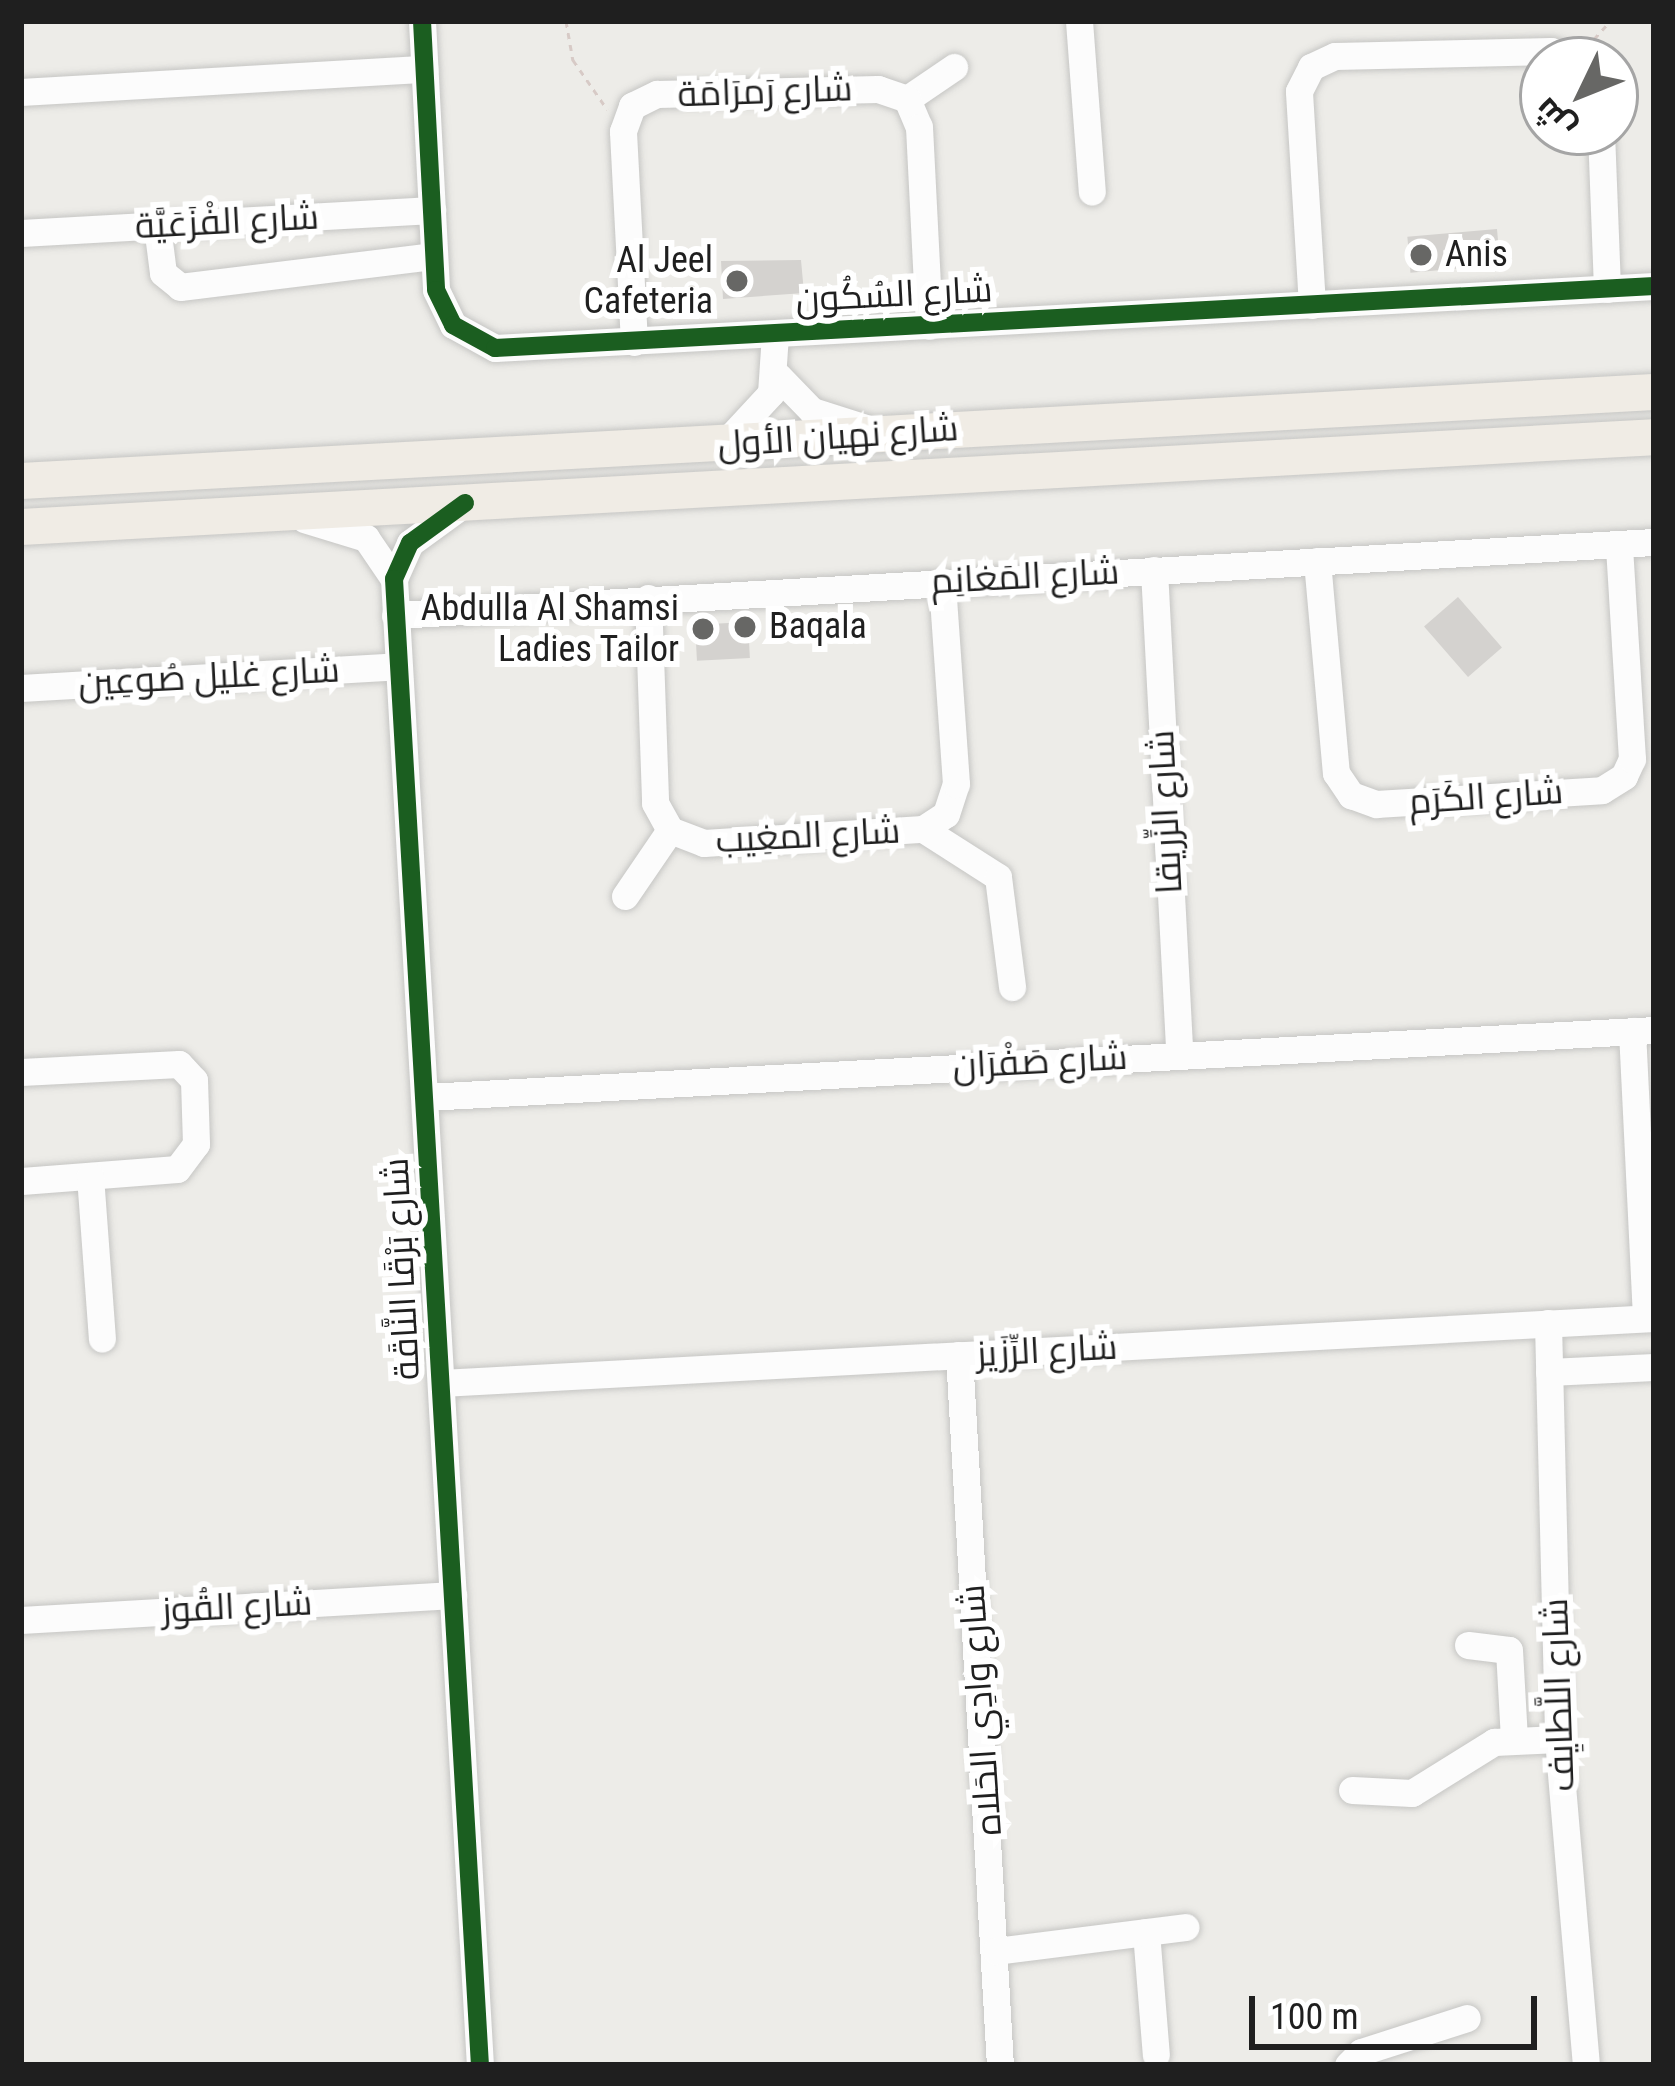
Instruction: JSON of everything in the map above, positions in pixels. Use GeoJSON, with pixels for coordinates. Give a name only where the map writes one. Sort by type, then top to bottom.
{"type":"FeatureCollection","features":[{"type":"Feature","properties":{"kind":"main road","name":"شارع نهيان الأول"},"geometry":{"type":"LineString","coordinates":[[21,481],[1654,392]]}},
{"type":"Feature","properties":{"kind":"main road","name":"شارع نهيان الأول"},"geometry":{"type":"LineString","coordinates":[[21,527],[1654,437]]}},
{"type":"Feature","properties":{"kind":"street","name":"شارع السُكُون"},"geometry":{"type":"LineString","coordinates":[[422,21],[440,302],[472,340],[507,348],[1654,286]]}},
{"type":"Feature","properties":{"kind":"street"},"geometry":{"type":"LineString","coordinates":[[1079,21],[1092,192]]}},
{"type":"Feature","properties":{"kind":"street"},"geometry":{"type":"LineString","coordinates":[[1312,305],[1299,91],[1311,67],[1335,56],[1519,58]]}},
{"type":"Feature","properties":{"kind":"street"},"geometry":{"type":"LineString","coordinates":[[929,326],[919,128],[907,99],[954,67]]}},
{"type":"Feature","properties":{"kind":"street"},"geometry":{"type":"LineString","coordinates":[[21,92],[424,69]]}},
{"type":"Feature","properties":{"kind":"street","name":"شارع رَمرَامَة"},"geometry":{"type":"LineString","coordinates":[[623,122],[657,94],[878,88],[907,99]]}},
{"type":"Feature","properties":{"kind":"street"},"geometry":{"type":"LineString","coordinates":[[623,122],[634,341]]}},
{"type":"Feature","properties":{"kind":"street"},"geometry":{"type":"LineString","coordinates":[[1602,156],[1607,289]]}},
{"type":"Feature","properties":{"kind":"street","name":"شارع الفْزَعَيَّة"},"geometry":{"type":"LineString","coordinates":[[21,233],[432,210]]}},
{"type":"Feature","properties":{"kind":"street"},"geometry":{"type":"LineString","coordinates":[[157,226],[163,273],[180,287],[434,256]]}},
{"type":"Feature","properties":{"kind":"street","name":"شارع السُكُون"},"geometry":{"type":"LineString","coordinates":[[775,334],[778,376]]}},
{"type":"Feature","properties":{"kind":"street"},"geometry":{"type":"LineString","coordinates":[[720,446],[762,410],[778,376],[812,411],[883,433]]}},
{"type":"Feature","properties":{"kind":"street"},"geometry":{"type":"LineString","coordinates":[[394,579],[410,543],[465,503]]}},
{"type":"Feature","properties":{"kind":"street"},"geometry":{"type":"LineString","coordinates":[[278,512],[366,538],[394,579]]}},
{"type":"Feature","properties":{"kind":"street","name":"شارع المَغانِم"},"geometry":{"type":"LineString","coordinates":[[395,615],[1654,542]]}},
{"type":"Feature","properties":{"kind":"street","name":"شارع الكَرَم"},"geometry":{"type":"LineString","coordinates":[[1318,561],[1336,773],[1351,795],[1376,804],[1618,782],[1632,759],[1619,544]]}},
{"type":"Feature","properties":{"kind":"street","name":"شارع الزِّريقا"},"geometry":{"type":"LineString","coordinates":[[1154,570],[1179,1054]]}},
{"type":"Feature","properties":{"kind":"street","name":"شارع بَرْقَا النَّاقَة"},"geometry":{"type":"LineString","coordinates":[[394,579],[480,2065]]}},
{"type":"Feature","properties":{"kind":"street","name":"شارع المغِيب"},"geometry":{"type":"LineString","coordinates":[[648,598],[654,793],[670,830],[704,843],[923,830],[955,791],[942,582]]}},
{"type":"Feature","properties":{"kind":"street","name":"شارع غليل صُوعِين"},"geometry":{"type":"LineString","coordinates":[[21,688],[398,666]]}},
{"type":"Feature","properties":{"kind":"street"},"geometry":{"type":"LineString","coordinates":[[626,896],[670,830]]}},
{"type":"Feature","properties":{"kind":"street"},"geometry":{"type":"LineString","coordinates":[[923,830],[998,877],[1012,987]]}},
{"type":"Feature","properties":{"kind":"street"},"geometry":{"type":"LineString","coordinates":[[1643,1030],[1650,1318]]}},
{"type":"Feature","properties":{"kind":"street","name":"شارع صَفْرَان"},"geometry":{"type":"LineString","coordinates":[[426,1097],[1643,1030]]}},
{"type":"Feature","properties":{"kind":"street"},"geometry":{"type":"LineString","coordinates":[[21,1072],[171,1063],[189,1071],[196,1144],[188,1162],[21,1181]]}},
{"type":"Feature","properties":{"kind":"street"},"geometry":{"type":"LineString","coordinates":[[90,1176],[102,1339]]}},
{"type":"Feature","properties":{"kind":"street","name":"شارع الرِّزَيز"},"geometry":{"type":"LineString","coordinates":[[441,1383],[1650,1318]]}},
{"type":"Feature","properties":{"kind":"street","name":"شارع اللَّطايِف"},"geometry":{"type":"LineString","coordinates":[[1548,1323],[1558,1739],[1586,2065]]}},
{"type":"Feature","properties":{"kind":"street","name":"شارع وادِي الحَلاه"},"geometry":{"type":"LineString","coordinates":[[959,1355],[1000,2065]]}},
{"type":"Feature","properties":{"kind":"street"},"geometry":{"type":"LineString","coordinates":[[1550,1372],[1654,1367]]}},
{"type":"Feature","properties":{"kind":"street","name":"شارع القُوز"},"geometry":{"type":"LineString","coordinates":[[21,1620],[453,1595]]}},
{"type":"Feature","properties":{"kind":"street"},"geometry":{"type":"LineString","coordinates":[[1468,1646],[1509,1650],[1514,1739]]}},
{"type":"Feature","properties":{"kind":"street"},"geometry":{"type":"LineString","coordinates":[[1352,1790],[1412,1793],[1486,1746],[1514,1739],[1558,1739]]}},
{"type":"Feature","properties":{"kind":"street"},"geometry":{"type":"LineString","coordinates":[[996,1951],[1186,1928]]}},
{"type":"Feature","properties":{"kind":"street"},"geometry":{"type":"LineString","coordinates":[[1146,1932],[1156,2055]]}},
{"type":"Feature","properties":{"kind":"street"},"geometry":{"type":"LineString","coordinates":[[1348,2065],[1468,2018]]}},
{"type":"Feature","properties":{"kind":"path"},"geometry":{"type":"LineString","coordinates":[[566,21],[582,78],[623,122]]}},
{"type":"Feature","properties":{"kind":"building"},"geometry":{"type":"Polygon","coordinates":[[[1497,229],[1500,265],[1410,273],[1407,237],[1497,229]]]}},
{"type":"Feature","properties":{"kind":"building"},"geometry":{"type":"Polygon","coordinates":[[[801,260],[804,293],[723,299],[721,261],[801,260]]]}},
{"type":"Feature","properties":{"kind":"building"},"geometry":{"type":"Polygon","coordinates":[[[1458,597],[1502,648],[1468,677],[1424,627],[1458,597]]]}},
{"type":"Feature","properties":{"kind":"building"},"geometry":{"type":"Polygon","coordinates":[[[748,622],[750,658],[697,661],[695,625],[748,622]]]}},
{"type":"Feature","properties":{"kind":"cycle path"},"geometry":{"type":"LineString","coordinates":[[422,21],[436,290],[453,325],[495,348],[1654,286]]}},
{"type":"Feature","properties":{"kind":"cycle path"},"geometry":{"type":"LineString","coordinates":[[465,503],[410,543],[394,579],[480,2065]]}},
{"type":"Feature","properties":{"kind":"place","name":"Anis"},"geometry":{"type":"Point","coordinates":[1421,255]}},
{"type":"Feature","properties":{"kind":"place","name":"Al Jeel Cafeteria"},"geometry":{"type":"Point","coordinates":[737,281]}},
{"type":"Feature","properties":{"kind":"place","name":"Baqala"},"geometry":{"type":"Point","coordinates":[745,627]}},
{"type":"Feature","properties":{"kind":"place","name":"Abdulla Al Shamsi Ladies Tailor"},"geometry":{"type":"Point","coordinates":[703,629]}}]}
